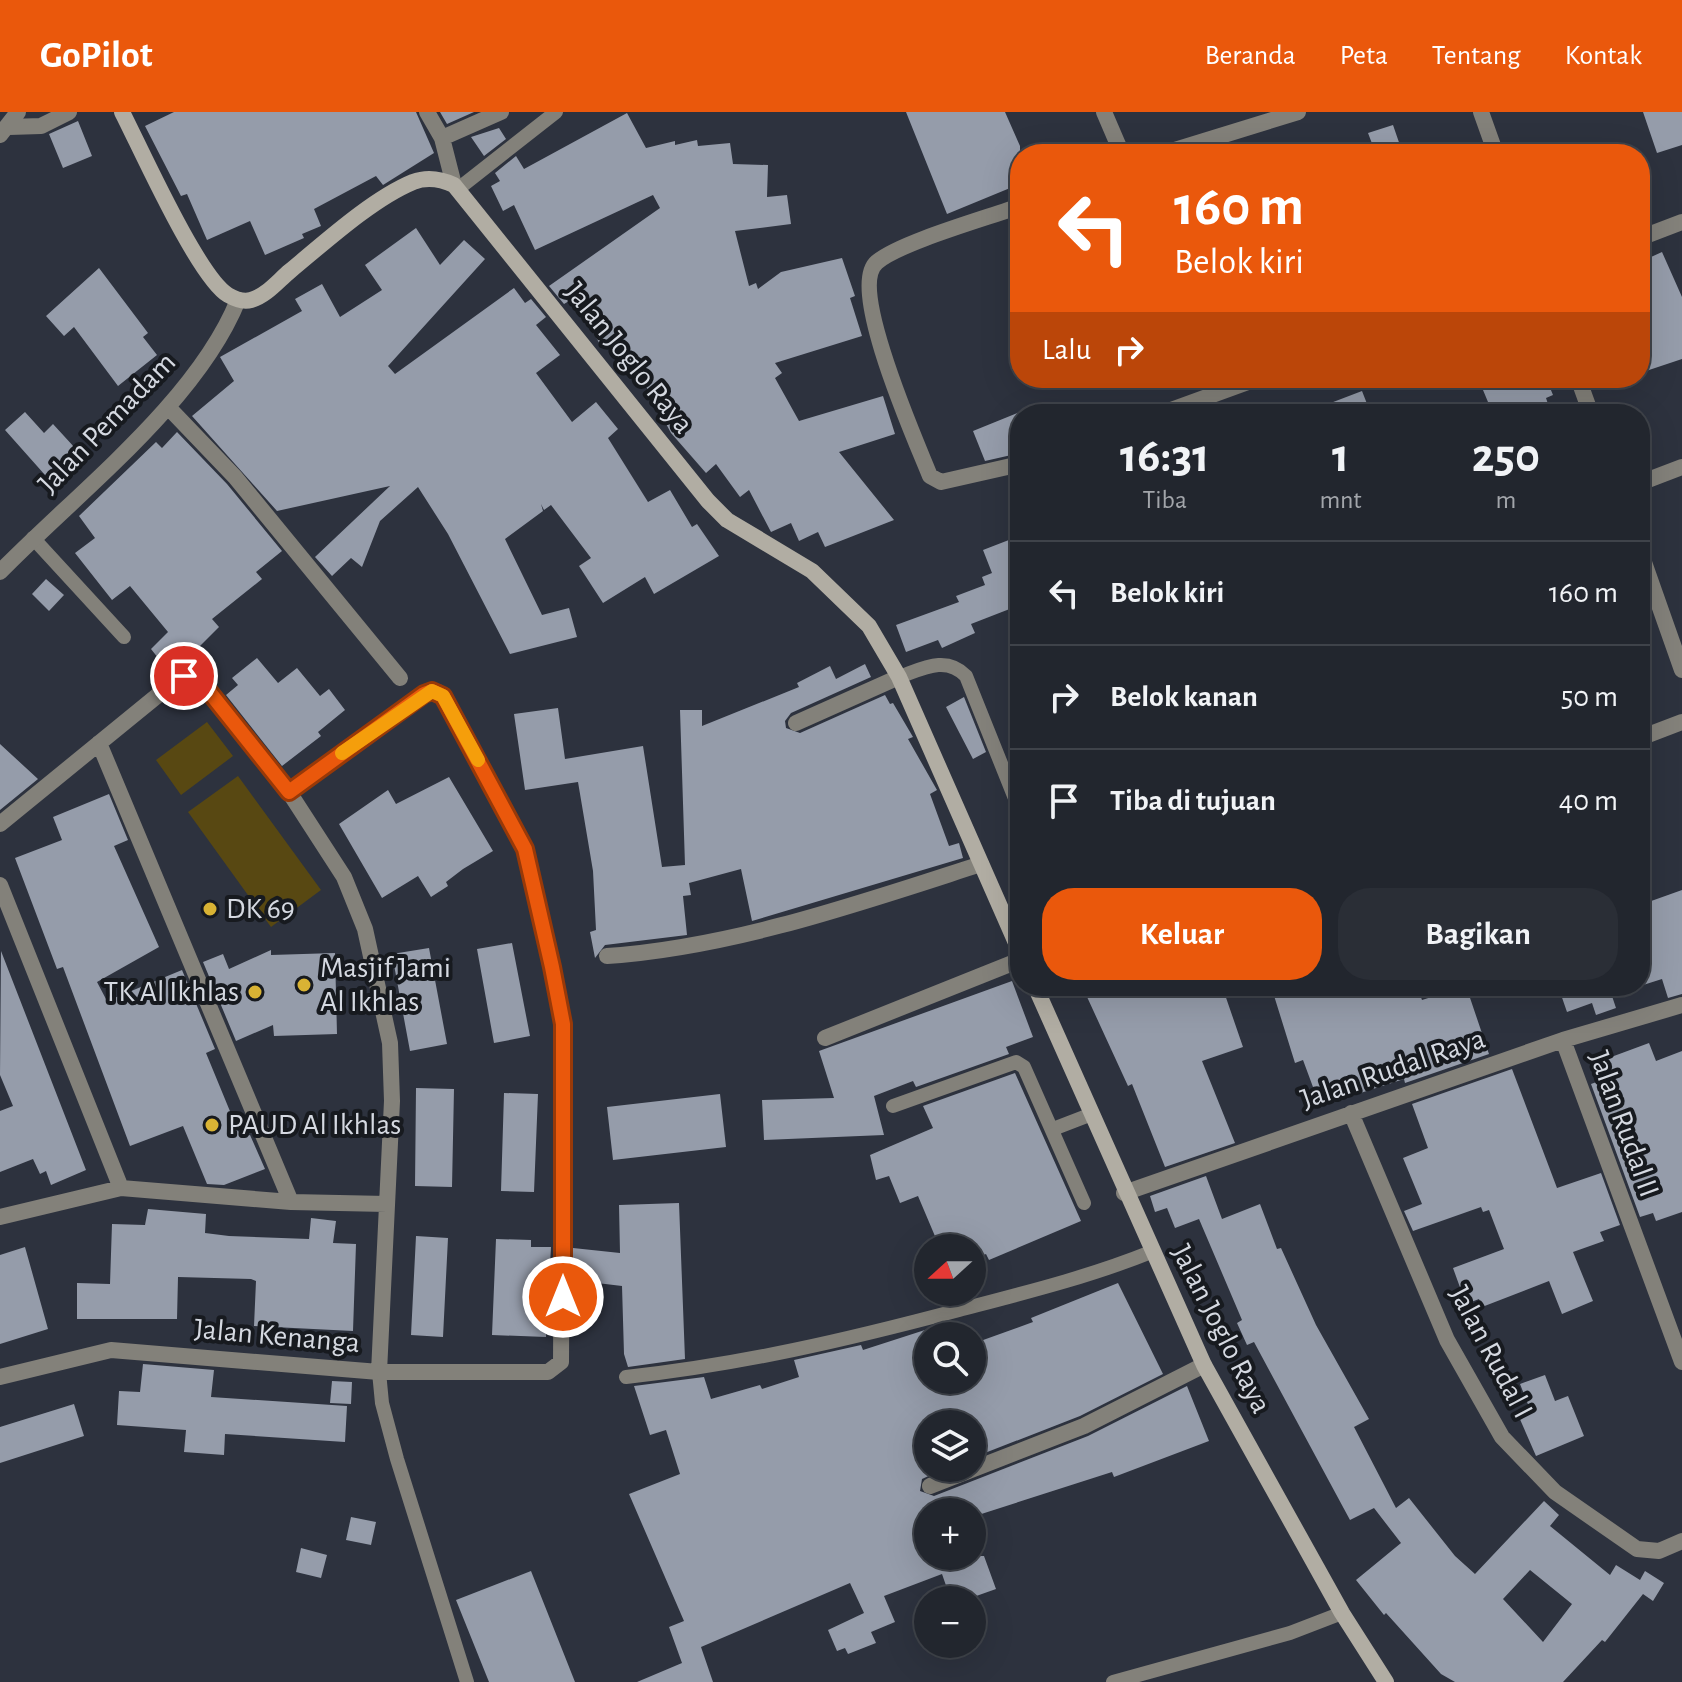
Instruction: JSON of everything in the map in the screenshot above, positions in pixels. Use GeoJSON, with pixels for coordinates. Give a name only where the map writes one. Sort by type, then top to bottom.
{"type":"FeatureCollection","features":[{"type":"Feature","properties":{"kind":"main road"},"geometry":{"type":"LineString","coordinates":[[122,112],[206,272],[226,294],[238,300],[248,301],[261,296],[316,250],[415,181],[431,179],[456,187]]}},
{"type":"Feature","properties":{"kind":"main road","name":"Jalan Joglo Raya"},"geometry":{"type":"LineString","coordinates":[[456,187],[708,501],[727,520],[832,587],[869,626],[899,677],[1010,929]]}},
{"type":"Feature","properties":{"kind":"main road","name":"Jalan Joglo Raya"},"geometry":{"type":"LineString","coordinates":[[1039,996],[1124,1193],[1204,1365],[1342,1613],[1386,1682]]}},
{"type":"Feature","properties":{"kind":"street"},"geometry":{"type":"LineString","coordinates":[[4,131],[18,112]]}},
{"type":"Feature","properties":{"kind":"street"},"geometry":{"type":"LineString","coordinates":[[4,131],[41,126],[69,112]]}},
{"type":"Feature","properties":{"kind":"street"},"geometry":{"type":"LineString","coordinates":[[427,112],[442,138],[456,187]]}},
{"type":"Feature","properties":{"kind":"street"},"geometry":{"type":"LineString","coordinates":[[442,138],[501,112]]}},
{"type":"Feature","properties":{"kind":"street"},"geometry":{"type":"LineString","coordinates":[[1104,112],[1118,144]]}},
{"type":"Feature","properties":{"kind":"street"},"geometry":{"type":"LineString","coordinates":[[1194,144],[1298,112]]}},
{"type":"Feature","properties":{"kind":"street"},"geometry":{"type":"LineString","coordinates":[[1481,112],[1492,144]]}},
{"type":"Feature","properties":{"kind":"street"},"geometry":{"type":"LineString","coordinates":[[1010,210],[891,254],[871,270],[869,305],[932,478],[941,482],[1010,466]]}},
{"type":"Feature","properties":{"kind":"street"},"geometry":{"type":"LineString","coordinates":[[1650,234],[1682,222]]}},
{"type":"Feature","properties":{"kind":"street","name":"Jalan Pemadam"},"geometry":{"type":"LineString","coordinates":[[0,572],[168,407],[214,347],[238,300]]}},
{"type":"Feature","properties":{"kind":"street"},"geometry":{"type":"LineString","coordinates":[[1188,404],[1232,388]]}},
{"type":"Feature","properties":{"kind":"street"},"geometry":{"type":"LineString","coordinates":[[168,407],[235,477],[400,678]]}},
{"type":"Feature","properties":{"kind":"street"},"geometry":{"type":"LineString","coordinates":[[1650,479],[1682,467]]}},
{"type":"Feature","properties":{"kind":"street"},"geometry":{"type":"LineString","coordinates":[[1650,579],[1682,670]]}},
{"type":"Feature","properties":{"kind":"street"},"geometry":{"type":"LineString","coordinates":[[0,824],[179,678],[190,675],[199,679],[289,792],[344,877],[365,929],[390,1043],[392,1101],[379,1372]]}},
{"type":"Feature","properties":{"kind":"street"},"geometry":{"type":"LineString","coordinates":[[796,723],[899,677]]}},
{"type":"Feature","properties":{"kind":"street","name":"Jalan Kenanga"},"geometry":{"type":"LineString","coordinates":[[0,1377],[111,1350],[379,1372],[553,1370],[563,1357],[563,1024],[525,849],[443,696],[438,692],[424,694],[289,792]]}},
{"type":"Feature","properties":{"kind":"street"},"geometry":{"type":"LineString","coordinates":[[1650,734],[1682,722]]}},
{"type":"Feature","properties":{"kind":"street"},"geometry":{"type":"LineString","coordinates":[[99,743],[291,1202]]}},
{"type":"Feature","properties":{"kind":"street"},"geometry":{"type":"LineString","coordinates":[[607,956],[678,947],[808,918],[981,864]]}},
{"type":"Feature","properties":{"kind":"street"},"geometry":{"type":"LineString","coordinates":[[0,885],[121,1188]]}},
{"type":"Feature","properties":{"kind":"street"},"geometry":{"type":"LineString","coordinates":[[825,1038],[1010,964]]}},
{"type":"Feature","properties":{"kind":"street","name":"Jalan Rudal Raya"},"geometry":{"type":"LineString","coordinates":[[1124,1193],[1563,1040],[1682,1005]]}},
{"type":"Feature","properties":{"kind":"street","name":"Jalan Rudal II"},"geometry":{"type":"LineString","coordinates":[[1563,1040],[1682,1362]]}},
{"type":"Feature","properties":{"kind":"street","name":"Jalan Rudal I"},"geometry":{"type":"LineString","coordinates":[[1351,1113],[1447,1340],[1502,1437],[1555,1492],[1637,1549],[1659,1551],[1682,1541]]}},
{"type":"Feature","properties":{"kind":"street"},"geometry":{"type":"LineString","coordinates":[[0,1217],[121,1188],[291,1202],[387,1204]]}},
{"type":"Feature","properties":{"kind":"street"},"geometry":{"type":"LineString","coordinates":[[930,1486],[1084,1426],[1204,1365]]}},
{"type":"Feature","properties":{"kind":"lane"},"geometry":{"type":"LineString","coordinates":[[456,187],[556,112]]}},
{"type":"Feature","properties":{"kind":"lane"},"geometry":{"type":"LineString","coordinates":[[33,538],[124,637]]}},
{"type":"Feature","properties":{"kind":"lane"},"geometry":{"type":"LineString","coordinates":[[899,677],[941,664],[951,665],[966,676],[1010,786]]}},
{"type":"Feature","properties":{"kind":"lane"},"geometry":{"type":"LineString","coordinates":[[893,1106],[1016,1062],[1024,1067],[1084,1203]]}},
{"type":"Feature","properties":{"kind":"lane"},"geometry":{"type":"LineString","coordinates":[[1053,1129],[1092,1114]]}},
{"type":"Feature","properties":{"kind":"lane"},"geometry":{"type":"LineString","coordinates":[[626,1377],[724,1366],[822,1346],[1075,1279],[1151,1252]]}},
{"type":"Feature","properties":{"kind":"lane"},"geometry":{"type":"LineString","coordinates":[[379,1372],[393,1445],[467,1682]]}},
{"type":"Feature","properties":{"kind":"lane"},"geometry":{"type":"LineString","coordinates":[[1113,1682],[1261,1642],[1342,1613]]}},
{"type":"Feature","properties":{"kind":"shaded area"},"geometry":{"type":"Polygon","coordinates":[[[207,722],[233,756],[181,795],[156,760],[207,722]]]}},
{"type":"Feature","properties":{"kind":"shaded area"},"geometry":{"type":"Polygon","coordinates":[[[238,776],[321,890],[271,927],[188,812],[238,776]]]}},
{"type":"Feature","properties":{"kind":"building"},"geometry":{"type":"Polygon","coordinates":[[[174,112],[416,112],[434,153],[383,185],[376,176],[314,209],[321,226],[302,234],[304,238],[265,255],[250,221],[207,240],[187,194],[181,196],[145,126],[174,112]]]}},
{"type":"Feature","properties":{"kind":"building"},"geometry":{"type":"Polygon","coordinates":[[[440,112],[474,112],[447,124],[440,112]]]}},
{"type":"Feature","properties":{"kind":"building"},"geometry":{"type":"Polygon","coordinates":[[[906,112],[1005,112],[1019,144],[1010,144],[1010,188],[947,214],[906,112]]]}},
{"type":"Feature","properties":{"kind":"building"},"geometry":{"type":"Polygon","coordinates":[[[1643,112],[1682,112],[1682,145],[1657,153],[1643,112]]]}},
{"type":"Feature","properties":{"kind":"building"},"geometry":{"type":"Polygon","coordinates":[[[627,113],[646,148],[675,141],[675,145],[697,140],[698,146],[730,143],[733,164],[768,165],[767,197],[787,195],[791,224],[735,231],[749,286],[756,283],[758,289],[781,272],[842,258],[855,296],[850,298],[862,336],[775,363],[782,373],[775,378],[799,421],[883,396],[895,434],[839,452],[894,520],[825,547],[818,532],[799,541],[791,523],[771,532],[749,490],[740,497],[716,464],[706,473],[671,433],[635,366],[626,370],[614,341],[602,348],[574,298],[564,304],[549,286],[660,208],[653,195],[535,250],[514,205],[503,211],[491,186],[500,181],[495,173],[516,156],[524,169],[627,113]]]}},
{"type":"Feature","properties":{"kind":"building"},"geometry":{"type":"Polygon","coordinates":[[[78,121],[92,156],[63,168],[49,134],[78,121]]]}},
{"type":"Feature","properties":{"kind":"building"},"geometry":{"type":"Polygon","coordinates":[[[1393,125],[1400,144],[1372,144],[1368,133],[1393,125]]]}},
{"type":"Feature","properties":{"kind":"building"},"geometry":{"type":"Polygon","coordinates":[[[499,128],[506,139],[484,156],[471,137],[499,128]]]}},
{"type":"Feature","properties":{"kind":"building"},"geometry":{"type":"Polygon","coordinates":[[[416,228],[440,265],[464,240],[485,259],[388,366],[395,374],[514,288],[525,303],[531,299],[546,317],[536,325],[560,355],[536,373],[572,422],[596,402],[618,429],[608,438],[648,502],[670,490],[692,527],[697,524],[719,556],[654,594],[645,577],[603,603],[579,566],[591,558],[551,505],[544,510],[541,504],[543,511],[505,539],[542,615],[569,608],[577,637],[510,654],[448,534],[418,487],[380,521],[362,567],[351,558],[332,576],[315,557],[390,486],[277,511],[192,416],[234,381],[220,357],[302,311],[295,299],[322,284],[340,317],[382,290],[365,265],[416,228]]]}},
{"type":"Feature","properties":{"kind":"building"},"geometry":{"type":"Polygon","coordinates":[[[1662,252],[1682,297],[1682,359],[1650,370],[1650,257],[1662,252]]]}},
{"type":"Feature","properties":{"kind":"building"},"geometry":{"type":"Polygon","coordinates":[[[99,268],[148,333],[143,337],[157,355],[118,386],[74,327],[64,336],[46,316],[99,268]]]}},
{"type":"Feature","properties":{"kind":"building"},"geometry":{"type":"Polygon","coordinates":[[[1482,388],[1550,388],[1553,395],[1546,398],[1548,404],[1489,404],[1482,388]]]}},
{"type":"Feature","properties":{"kind":"building"},"geometry":{"type":"Polygon","coordinates":[[[1362,391],[1367,404],[1328,404],[1362,391]]]}},
{"type":"Feature","properties":{"kind":"building"},"geometry":{"type":"Polygon","coordinates":[[[25,412],[44,433],[53,424],[75,448],[45,475],[5,430],[25,412]]]}},
{"type":"Feature","properties":{"kind":"building"},"geometry":{"type":"Polygon","coordinates":[[[1010,416],[1010,455],[985,461],[973,431],[1010,416]]]}},
{"type":"Feature","properties":{"kind":"building"},"geometry":{"type":"Polygon","coordinates":[[[177,432],[227,484],[282,551],[256,572],[262,579],[212,619],[219,627],[188,658],[182,652],[166,668],[151,649],[168,632],[130,586],[112,600],[75,553],[95,538],[79,516],[156,442],[162,448],[177,432]]]}},
{"type":"Feature","properties":{"kind":"building"},"geometry":{"type":"Polygon","coordinates":[[[1010,540],[1010,609],[971,624],[975,633],[942,648],[938,640],[906,652],[896,625],[959,602],[956,596],[985,585],[982,577],[992,573],[983,550],[1010,540]]]}},
{"type":"Feature","properties":{"kind":"building"},"geometry":{"type":"Polygon","coordinates":[[[46,579],[64,595],[49,611],[32,594],[46,579]]]}},
{"type":"Feature","properties":{"kind":"building"},"geometry":{"type":"Polygon","coordinates":[[[257,658],[278,683],[297,668],[320,696],[329,689],[345,710],[318,732],[321,736],[282,766],[226,695],[238,685],[232,678],[257,658]]]}},
{"type":"Feature","properties":{"kind":"building"},"geometry":{"type":"Polygon","coordinates":[[[865,664],[871,677],[791,713],[785,721],[786,728],[800,733],[885,695],[913,737],[908,739],[937,790],[930,794],[949,846],[959,843],[963,858],[752,921],[741,869],[689,883],[691,895],[683,896],[687,935],[605,945],[595,958],[590,932],[596,930],[593,871],[578,782],[525,790],[514,714],[558,708],[565,759],[643,746],[662,867],[685,865],[680,710],[702,710],[702,726],[799,687],[797,683],[830,666],[836,679],[865,664]]]}},
{"type":"Feature","properties":{"kind":"building"},"geometry":{"type":"Polygon","coordinates":[[[964,697],[986,752],[973,759],[946,707],[964,697]]]}},
{"type":"Feature","properties":{"kind":"building"},"geometry":{"type":"Polygon","coordinates":[[[0,744],[38,779],[0,810],[0,744]]]}},
{"type":"Feature","properties":{"kind":"building"},"geometry":{"type":"Polygon","coordinates":[[[449,777],[493,851],[463,869],[446,882],[448,886],[431,897],[418,876],[382,898],[339,824],[388,790],[396,804],[449,777]]]}},
{"type":"Feature","properties":{"kind":"building"},"geometry":{"type":"Polygon","coordinates":[[[109,794],[128,840],[114,846],[159,947],[97,982],[107,1001],[182,970],[215,1049],[206,1053],[241,1138],[250,1135],[265,1169],[224,1185],[207,1184],[183,1126],[130,1146],[63,967],[57,969],[15,858],[62,840],[53,817],[109,794]]]}},
{"type":"Feature","properties":{"kind":"building"},"geometry":{"type":"Polygon","coordinates":[[[1682,890],[1682,994],[1668,998],[1662,979],[1650,983],[1650,901],[1682,890]]]}},
{"type":"Feature","properties":{"kind":"building"},"geometry":{"type":"Polygon","coordinates":[[[512,943],[530,1036],[494,1043],[477,949],[512,943]]]}},
{"type":"Feature","properties":{"kind":"building"},"geometry":{"type":"Polygon","coordinates":[[[429,948],[447,1044],[410,1051],[392,954],[429,948]]]}},
{"type":"Feature","properties":{"kind":"building"},"geometry":{"type":"Polygon","coordinates":[[[271,950],[271,955],[335,953],[337,1034],[274,1036],[273,1025],[236,1041],[203,962],[223,954],[229,969],[271,950]]]}},
{"type":"Feature","properties":{"kind":"building"},"geometry":{"type":"Polygon","coordinates":[[[1,951],[86,1170],[51,1185],[46,1171],[40,1174],[33,1159],[0,1172],[0,1111],[13,1106],[0,1075],[1,951]]]}},
{"type":"Feature","properties":{"kind":"building"},"geometry":{"type":"Polygon","coordinates":[[[1010,982],[1010,996],[1018,996],[1033,1037],[1006,1047],[1009,1054],[916,1087],[913,1081],[874,1096],[884,1135],[764,1140],[762,1100],[834,1098],[819,1051],[1010,982]]]}},
{"type":"Feature","properties":{"kind":"building"},"geometry":{"type":"Polygon","coordinates":[[[1087,996],[1225,996],[1243,1047],[1202,1061],[1235,1143],[1165,1167],[1132,1084],[1128,1086],[1087,996]]]}},
{"type":"Feature","properties":{"kind":"building"},"geometry":{"type":"Polygon","coordinates":[[[1274,996],[1421,996],[1422,1000],[1435,996],[1469,996],[1489,1054],[1405,1083],[1404,1079],[1320,1106],[1303,1060],[1295,1063],[1274,996]]]}},
{"type":"Feature","properties":{"kind":"building"},"geometry":{"type":"Polygon","coordinates":[[[1561,996],[1612,996],[1616,1008],[1596,1015],[1592,1003],[1567,1012],[1561,996]]]}},
{"type":"Feature","properties":{"kind":"building"},"geometry":{"type":"Polygon","coordinates":[[[1649,1043],[1656,1061],[1682,1051],[1682,1212],[1656,1221],[1653,1213],[1640,1217],[1591,1084],[1602,1080],[1595,1063],[1649,1043]]]}},
{"type":"Feature","properties":{"kind":"building"},"geometry":{"type":"Polygon","coordinates":[[[1512,1069],[1557,1188],[1601,1173],[1620,1225],[1600,1232],[1604,1241],[1573,1252],[1593,1301],[1562,1314],[1549,1281],[1482,1307],[1479,1299],[1466,1304],[1453,1268],[1504,1249],[1489,1210],[1483,1212],[1481,1207],[1413,1231],[1404,1211],[1422,1204],[1403,1158],[1428,1148],[1412,1104],[1512,1069]]]}},
{"type":"Feature","properties":{"kind":"building"},"geometry":{"type":"Polygon","coordinates":[[[1015,1073],[1081,1221],[989,1260],[986,1234],[934,1234],[918,1196],[900,1203],[889,1176],[876,1180],[870,1155],[933,1128],[923,1106],[1015,1073]]]}},
{"type":"Feature","properties":{"kind":"building"},"geometry":{"type":"Polygon","coordinates":[[[416,1088],[454,1089],[452,1187],[415,1186],[416,1088]]]}},
{"type":"Feature","properties":{"kind":"building"},"geometry":{"type":"Polygon","coordinates":[[[504,1093],[538,1094],[534,1192],[501,1191],[504,1093]]]}},
{"type":"Feature","properties":{"kind":"building"},"geometry":{"type":"Polygon","coordinates":[[[720,1094],[726,1147],[613,1160],[607,1107],[720,1094]]]}},
{"type":"Feature","properties":{"kind":"building"},"geometry":{"type":"Polygon","coordinates":[[[1206,1176],[1222,1219],[1260,1204],[1277,1249],[1281,1248],[1316,1325],[1369,1419],[1354,1427],[1396,1508],[1409,1498],[1455,1556],[1475,1574],[1544,1501],[1559,1515],[1550,1526],[1610,1575],[1616,1565],[1640,1580],[1645,1571],[1664,1583],[1653,1601],[1643,1594],[1605,1642],[1602,1640],[1563,1682],[1455,1682],[1441,1674],[1386,1613],[1384,1615],[1356,1580],[1401,1543],[1374,1508],[1350,1520],[1254,1342],[1247,1345],[1237,1323],[1242,1320],[1199,1219],[1175,1228],[1167,1208],[1155,1212],[1150,1196],[1206,1176]],[[1530,1570],[1503,1599],[1543,1642],[1572,1604],[1530,1570]]]}},
{"type":"Feature","properties":{"kind":"building"},"geometry":{"type":"Polygon","coordinates":[[[679,1203],[685,1359],[628,1367],[624,1354],[622,1286],[572,1280],[573,1248],[620,1253],[619,1205],[679,1203]]]}},
{"type":"Feature","properties":{"kind":"building"},"geometry":{"type":"Polygon","coordinates":[[[148,1209],[206,1214],[205,1233],[229,1236],[309,1239],[311,1218],[336,1221],[333,1243],[356,1244],[353,1331],[254,1326],[256,1281],[251,1279],[178,1277],[177,1319],[77,1319],[77,1283],[110,1284],[112,1224],[145,1225],[148,1209]]]}},
{"type":"Feature","properties":{"kind":"building"},"geometry":{"type":"Polygon","coordinates":[[[416,1236],[448,1238],[443,1337],[411,1335],[416,1236]]]}},
{"type":"Feature","properties":{"kind":"building"},"geometry":{"type":"Polygon","coordinates":[[[496,1239],[531,1240],[531,1247],[551,1247],[546,1337],[492,1335],[496,1239]]]}},
{"type":"Feature","properties":{"kind":"building"},"geometry":{"type":"Polygon","coordinates":[[[25,1247],[48,1329],[0,1344],[0,1255],[25,1247]]]}},
{"type":"Feature","properties":{"kind":"building"},"geometry":{"type":"Polygon","coordinates":[[[1118,1283],[1163,1374],[1080,1416],[986,1453],[986,1410],[914,1410],[914,1482],[922,1482],[920,1491],[934,1496],[970,1482],[986,1482],[986,1476],[1088,1436],[1187,1386],[1209,1441],[1114,1477],[1112,1472],[986,1512],[986,1498],[914,1498],[914,1570],[986,1570],[986,1562],[996,1589],[986,1593],[986,1586],[946,1586],[942,1574],[884,1596],[895,1622],[871,1632],[876,1643],[848,1654],[845,1648],[837,1651],[828,1630],[864,1613],[850,1583],[701,1647],[713,1682],[637,1682],[682,1663],[669,1627],[684,1621],[629,1494],[680,1474],[666,1430],[650,1435],[634,1386],[704,1377],[711,1399],[760,1385],[762,1389],[799,1377],[794,1360],[861,1345],[863,1350],[914,1334],[914,1394],[986,1394],[986,1339],[1033,1322],[1031,1318],[1118,1283]]]}},
{"type":"Feature","properties":{"kind":"building"},"geometry":{"type":"Polygon","coordinates":[[[143,1364],[214,1370],[211,1397],[347,1406],[345,1442],[225,1434],[224,1455],[184,1452],[186,1430],[117,1425],[119,1391],[140,1392],[143,1364]]]}},
{"type":"Feature","properties":{"kind":"building"},"geometry":{"type":"Polygon","coordinates":[[[1545,1375],[1555,1401],[1568,1396],[1584,1436],[1536,1456],[1519,1417],[1531,1412],[1520,1384],[1545,1375]]]}},
{"type":"Feature","properties":{"kind":"building"},"geometry":{"type":"Polygon","coordinates":[[[332,1381],[352,1382],[351,1404],[330,1403],[332,1381]]]}},
{"type":"Feature","properties":{"kind":"building"},"geometry":{"type":"Polygon","coordinates":[[[74,1404],[84,1436],[0,1463],[0,1427],[74,1404]]]}},
{"type":"Feature","properties":{"kind":"building"},"geometry":{"type":"Polygon","coordinates":[[[351,1517],[376,1522],[371,1545],[346,1540],[351,1517]]]}},
{"type":"Feature","properties":{"kind":"building"},"geometry":{"type":"Polygon","coordinates":[[[301,1548],[327,1555],[321,1578],[296,1572],[301,1548]]]}},
{"type":"Feature","properties":{"kind":"building"},"geometry":{"type":"Polygon","coordinates":[[[531,1571],[575,1682],[489,1682],[456,1600],[531,1571]]]}},
{"type":"Feature","properties":{"kind":"slow traffic"},"geometry":{"type":"LineString","coordinates":[[342,753],[432,691],[443,696],[478,760]]}},
{"type":"Feature","properties":{"kind":"place","name":"DK 69"},"geometry":{"type":"Point","coordinates":[210,909]}},
{"type":"Feature","properties":{"kind":"place","name":"Masjif Jami Al Ikhlas"},"geometry":{"type":"Point","coordinates":[304,985]}},
{"type":"Feature","properties":{"kind":"place","name":"TK Al Ikhlas"},"geometry":{"type":"Point","coordinates":[255,992]}},
{"type":"Feature","properties":{"kind":"place","name":"PAUD Al Ikhlas"},"geometry":{"type":"Point","coordinates":[212,1125]}},
{"type":"Feature","properties":{"kind":"route"},"geometry":{"type":"LineString","coordinates":[[184,676],[199,679],[289,792],[424,694],[432,691],[443,696],[525,849],[552,967],[563,1024],[563,1297]]}}]}
